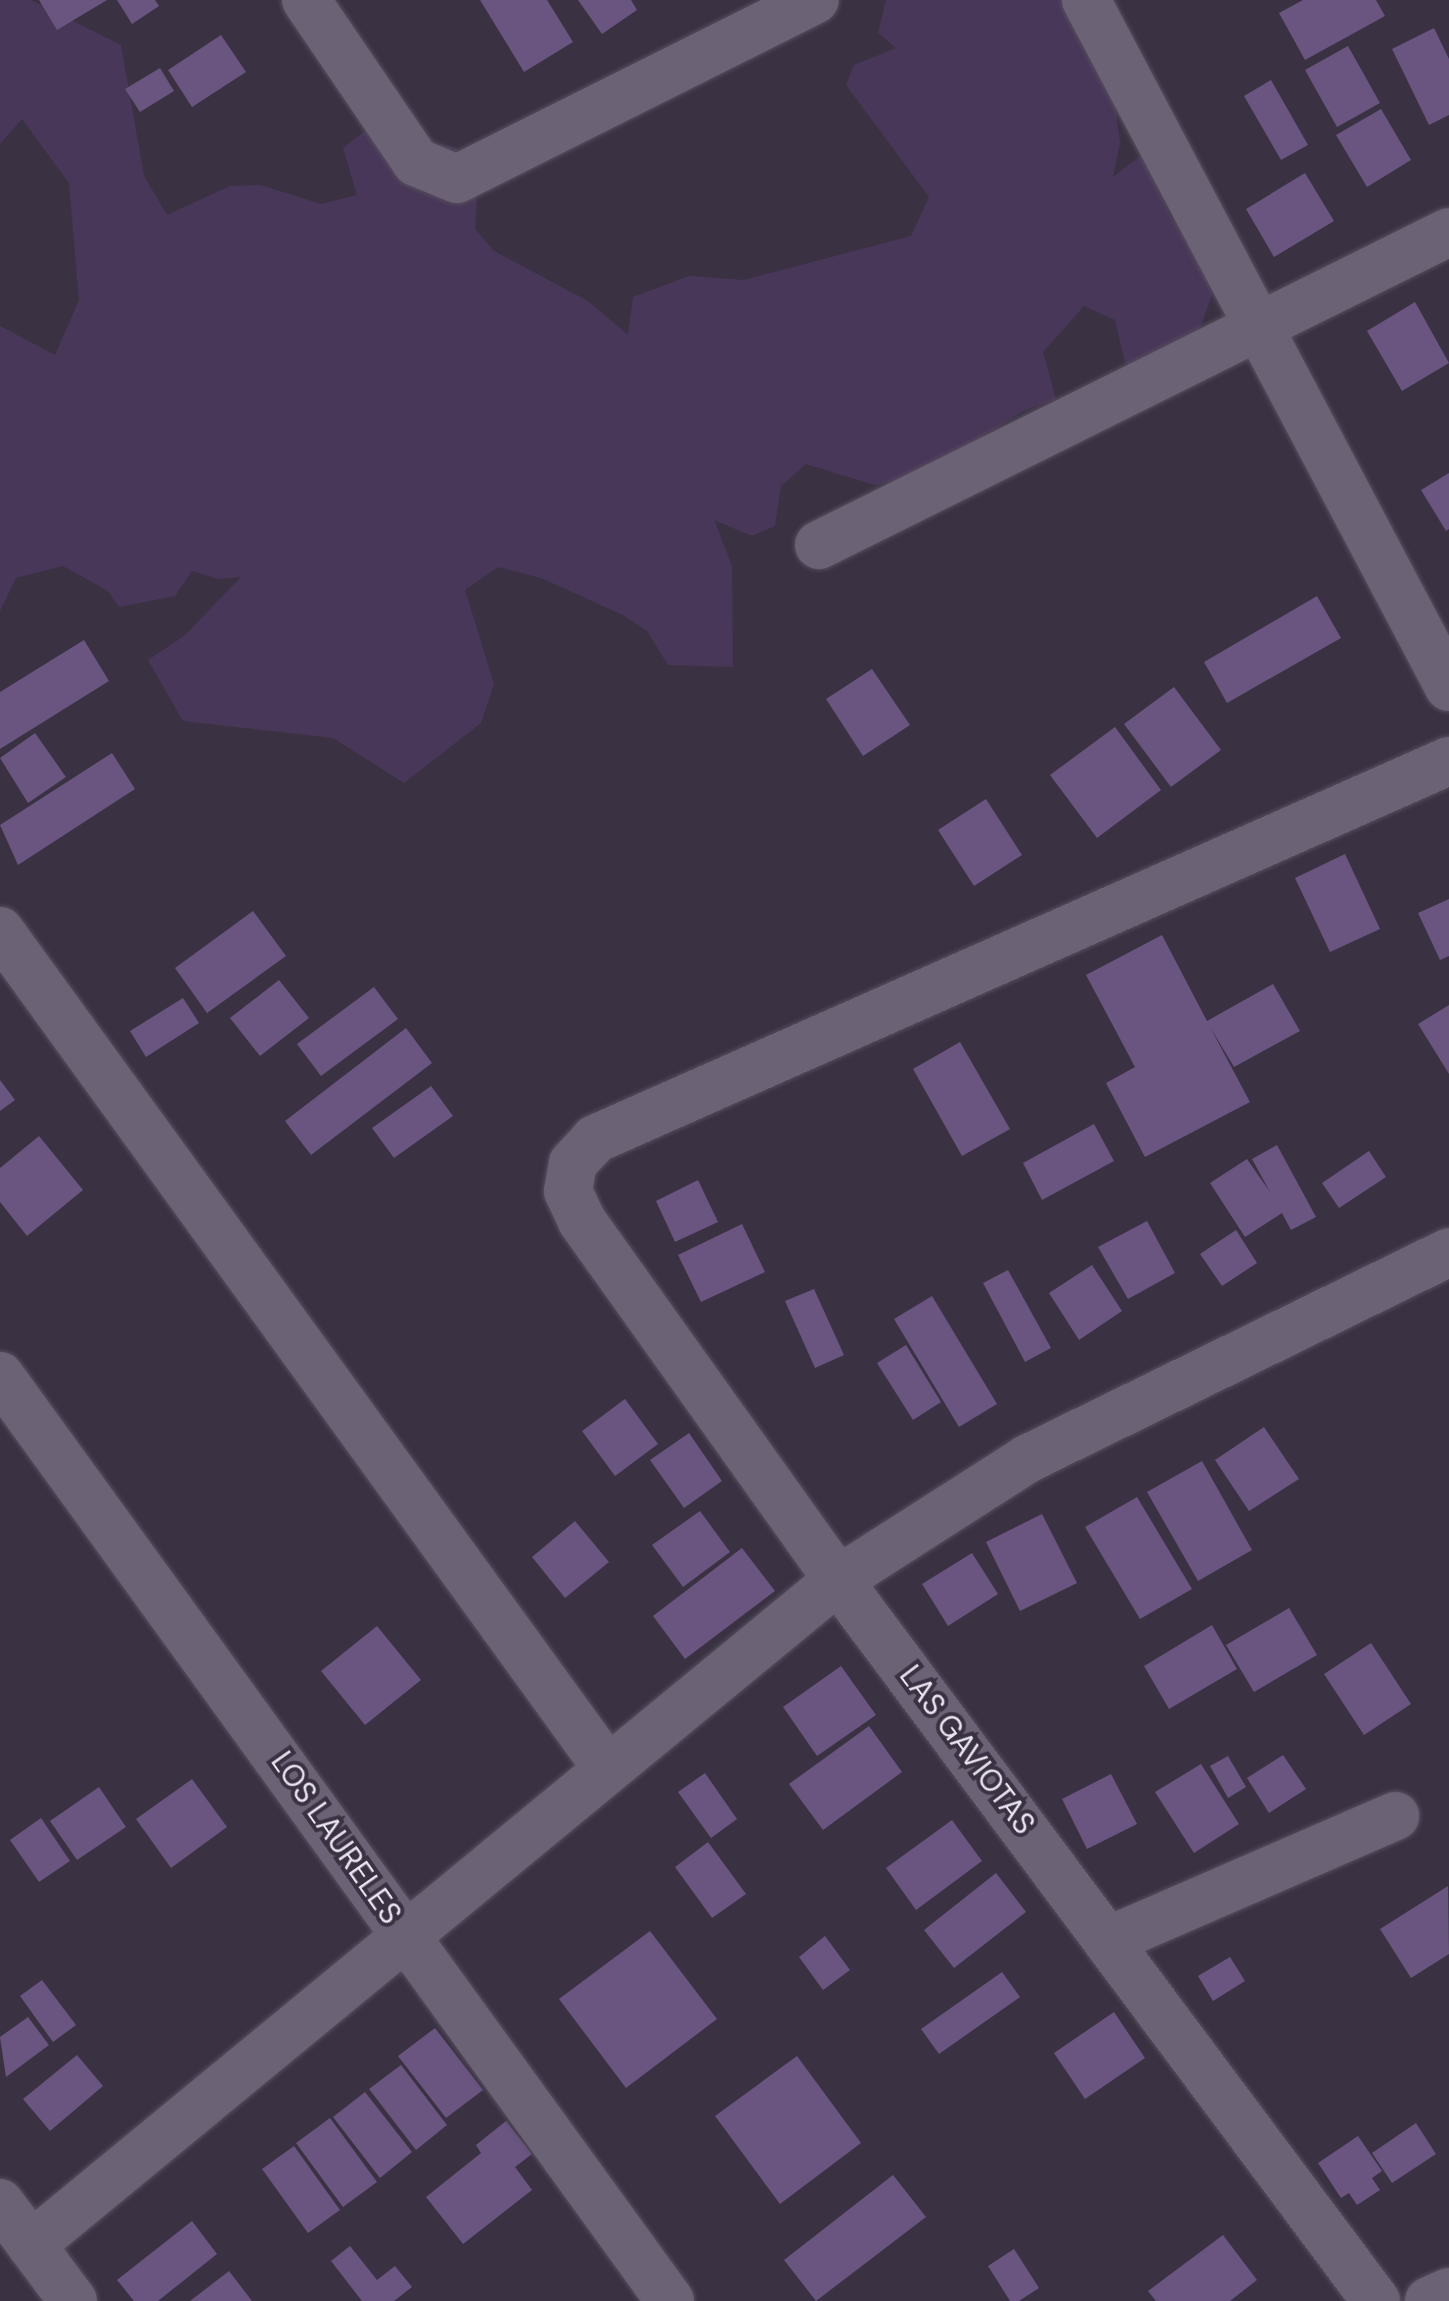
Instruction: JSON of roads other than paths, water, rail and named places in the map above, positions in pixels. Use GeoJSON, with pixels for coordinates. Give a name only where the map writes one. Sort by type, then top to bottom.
{"type":"FeatureCollection","features":[{"type":"Feature","properties":{"kind":"street"},"geometry":{"type":"LineString","coordinates":[[306,0],[416,162],[457,179],[815,0]]}},
{"type":"Feature","properties":{"kind":"street"},"geometry":{"type":"LineString","coordinates":[[1086,0],[1449,688]]}},
{"type":"Feature","properties":{"kind":"street"},"geometry":{"type":"LineString","coordinates":[[819,545],[1449,232]]}},
{"type":"Feature","properties":{"kind":"street","name":"LAS GAVIOTAS"},"geometry":{"type":"LineString","coordinates":[[1376,2301],[838,1580],[582,1221],[568,1191],[572,1163],[595,1139],[1449,761]]}},
{"type":"Feature","properties":{"kind":"street"},"geometry":{"type":"LineString","coordinates":[[0,931],[607,1768]]}},
{"type":"Feature","properties":{"kind":"street"},"geometry":{"type":"LineString","coordinates":[[31,2244],[838,1580],[1027,1459],[1449,1252]]}},
{"type":"Feature","properties":{"kind":"street","name":"LOS LAURELES"},"geometry":{"type":"LineString","coordinates":[[0,1376],[670,2301]]}},
{"type":"Feature","properties":{"kind":"street"},"geometry":{"type":"LineString","coordinates":[[1110,1940],[1395,1816]]}},
{"type":"Feature","properties":{"kind":"street"},"geometry":{"type":"LineString","coordinates":[[0,2203],[73,2301]]}},
{"type":"Feature","properties":{"kind":"street"},"geometry":{"type":"LineString","coordinates":[[1429,2301],[1449,2292]]}}]}
